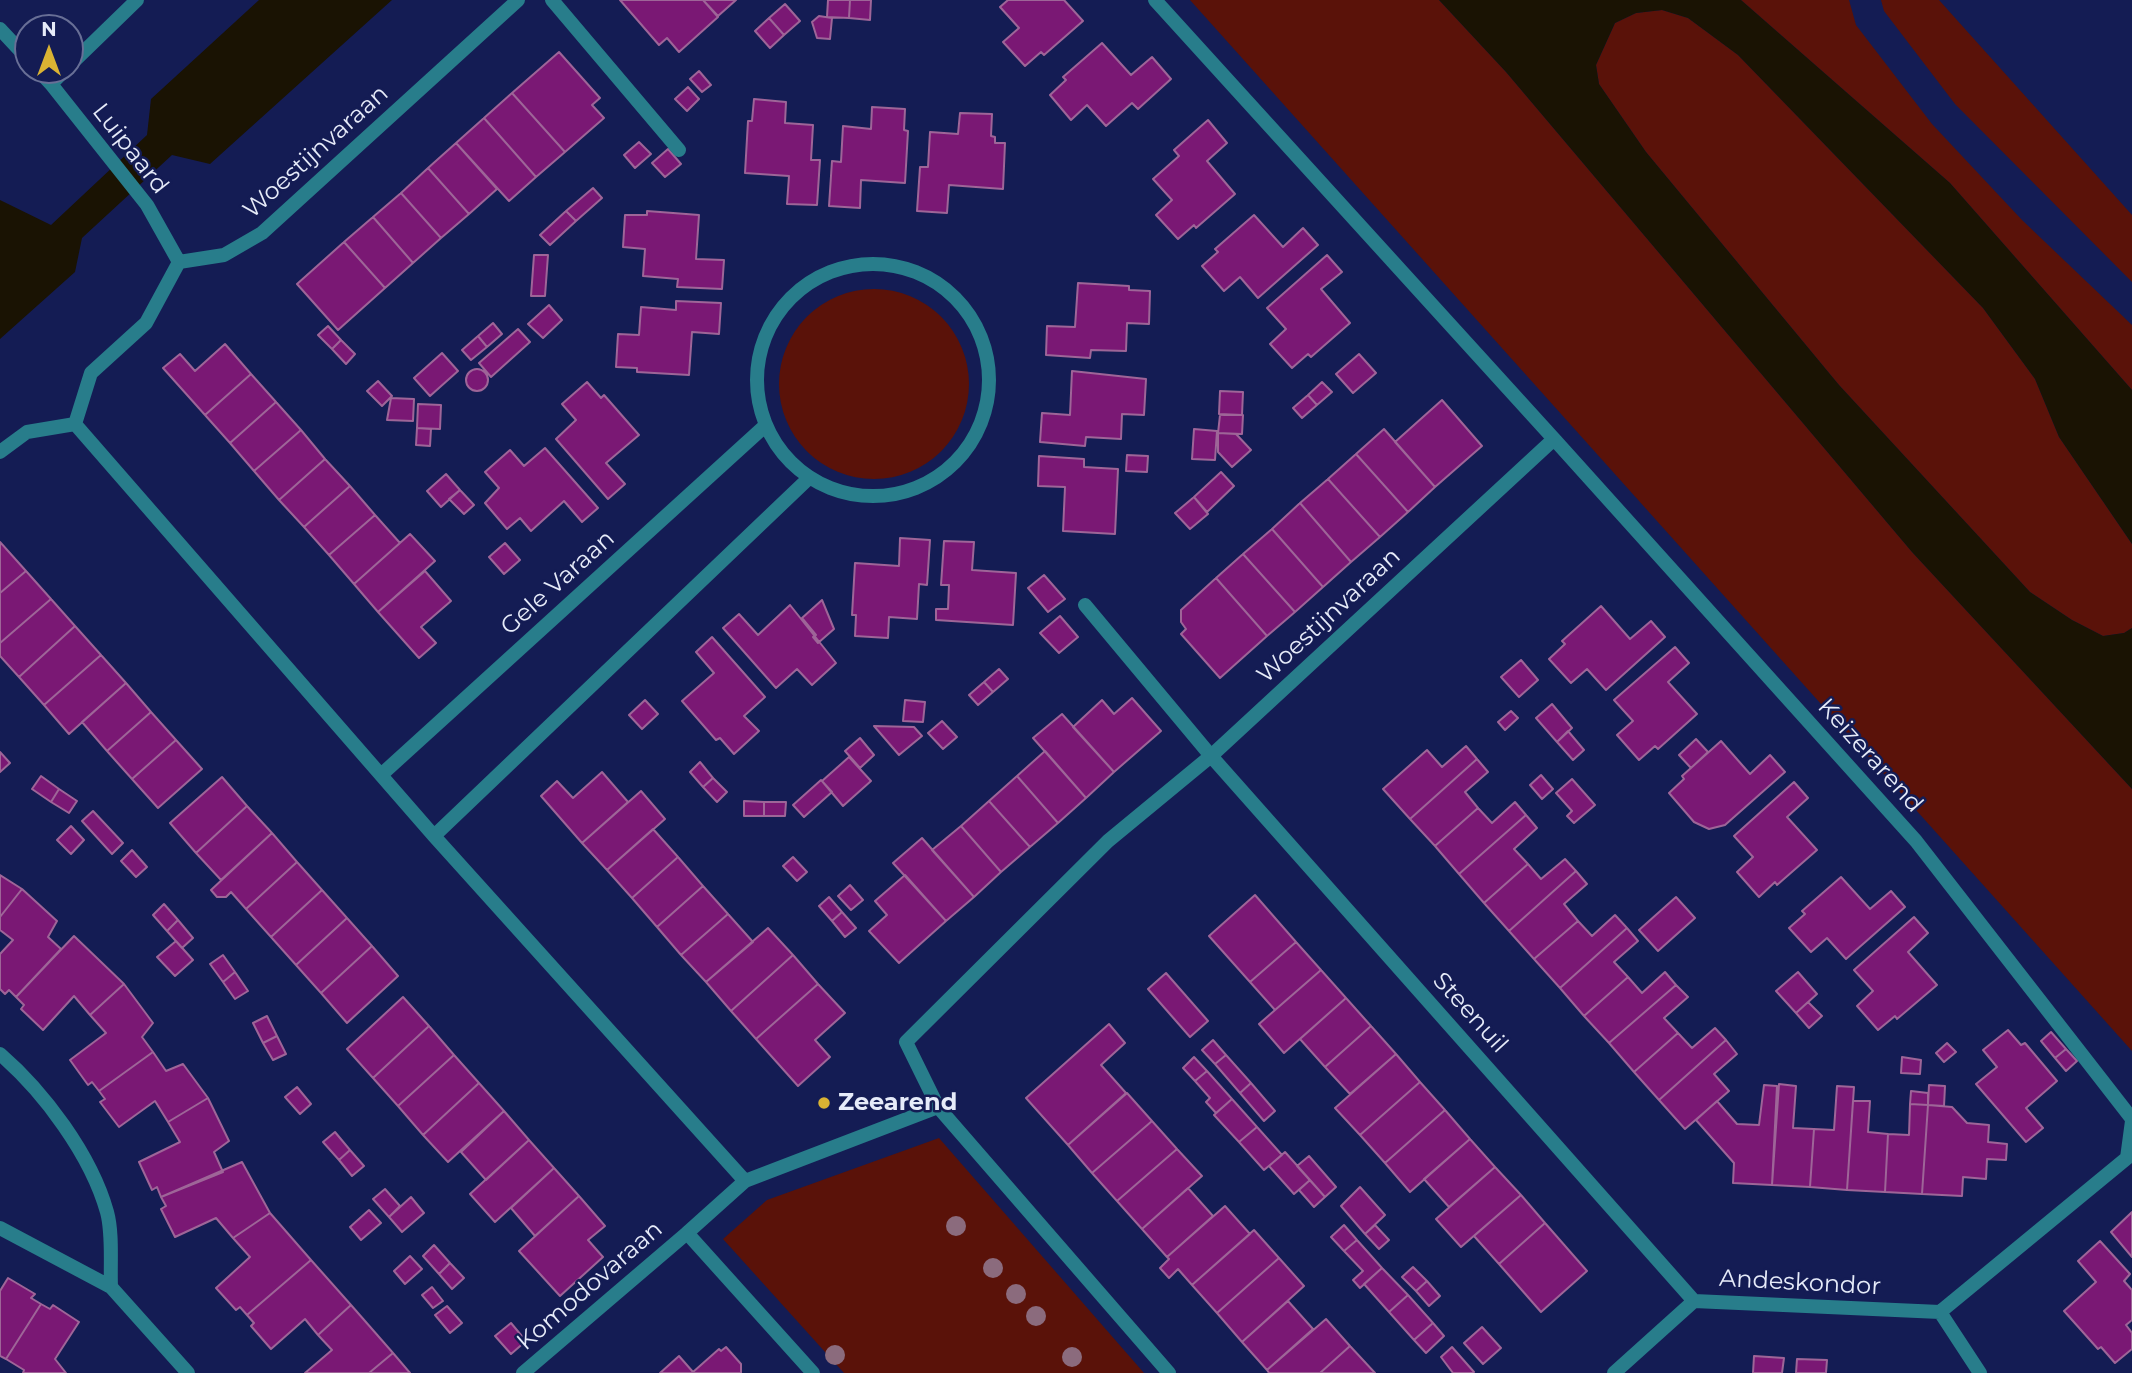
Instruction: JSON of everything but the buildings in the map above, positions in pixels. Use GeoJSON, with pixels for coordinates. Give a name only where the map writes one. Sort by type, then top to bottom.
{"type":"FeatureCollection","features":[{"type":"Feature","properties":{"kind":"street"},"geometry":{"type":"LineString","coordinates":[[84,51],[136,0]]}},
{"type":"Feature","properties":{"kind":"street","name":"Woestijnvaraan"},"geometry":{"type":"LineString","coordinates":[[179,262],[224,256],[262,233],[518,0]]}},
{"type":"Feature","properties":{"kind":"street"},"geometry":{"type":"LineString","coordinates":[[552,0],[679,150]]}},
{"type":"Feature","properties":{"kind":"street"},"geometry":{"type":"LineString","coordinates":[[1155,0],[1554,439]]}},
{"type":"Feature","properties":{"kind":"street"},"geometry":{"type":"LineString","coordinates":[[0,29],[14,44]]}},
{"type":"Feature","properties":{"kind":"street","name":"Luipaard"},"geometry":{"type":"LineString","coordinates":[[51,84],[147,205],[179,262]]}},
{"type":"Feature","properties":{"kind":"street"},"geometry":{"type":"LineString","coordinates":[[75,424],[92,373],[146,323],[179,262]]}},
{"type":"Feature","properties":{"kind":"street"},"geometry":{"type":"LineString","coordinates":[[884,265],[922,275],[954,297],[977,329],[989,366],[987,405],[973,440],[948,469],[916,489],[879,496],[841,493],[809,478],[779,450],[766,425],[756,379],[762,342],[781,309],[809,282],[845,267],[884,265]]}},
{"type":"Feature","properties":{"kind":"street"},"geometry":{"type":"LineString","coordinates":[[0,452],[27,432],[75,424]]}},
{"type":"Feature","properties":{"kind":"street"},"geometry":{"type":"LineString","coordinates":[[75,424],[434,836],[745,1181]]}},
{"type":"Feature","properties":{"kind":"street","name":"Gele Varaan"},"geometry":{"type":"LineString","coordinates":[[381,775],[766,425]]}},
{"type":"Feature","properties":{"kind":"street","name":"Woestijnvaraan"},"geometry":{"type":"LineString","coordinates":[[937,1107],[906,1042],[1108,841],[1211,756],[1554,439]]}},
{"type":"Feature","properties":{"kind":"street","name":"Keizerarend"},"geometry":{"type":"LineString","coordinates":[[1554,439],[1916,841],[2132,1120],[2127,1158],[1940,1312]]}},
{"type":"Feature","properties":{"kind":"street"},"geometry":{"type":"LineString","coordinates":[[434,836],[809,478]]}},
{"type":"Feature","properties":{"kind":"street","name":"Steenuil"},"geometry":{"type":"LineString","coordinates":[[1085,606],[1211,756],[1694,1301]]}},
{"type":"Feature","properties":{"kind":"street"},"geometry":{"type":"LineString","coordinates":[[0,1054],[29,1079],[80,1150],[107,1213],[111,1287]]}},
{"type":"Feature","properties":{"kind":"street"},"geometry":{"type":"LineString","coordinates":[[813,1373],[687,1233],[745,1181],[937,1107],[1169,1373]]}},
{"type":"Feature","properties":{"kind":"street"},"geometry":{"type":"LineString","coordinates":[[0,1228],[111,1287],[188,1373]]}},
{"type":"Feature","properties":{"kind":"street","name":"Komodovaraan"},"geometry":{"type":"LineString","coordinates":[[523,1373],[687,1233]]}},
{"type":"Feature","properties":{"kind":"street","name":"Andeskondor"},"geometry":{"type":"LineString","coordinates":[[1614,1373],[1694,1301],[1940,1312]]}},
{"type":"Feature","properties":{"kind":"street"},"geometry":{"type":"LineString","coordinates":[[1940,1312],[1980,1373]]}},
{"type":"Feature","properties":{"kind":"shaded area"},"geometry":{"type":"Polygon","coordinates":[[[259,0],[392,0],[210,164],[172,155],[82,238],[75,272],[0,339],[0,200],[51,225],[147,135],[151,99],[259,0]]]}},
{"type":"Feature","properties":{"kind":"shaded area"},"geometry":{"type":"Polygon","coordinates":[[[1190,0],[1439,0],[1506,72],[1912,552],[2132,789],[2132,1051],[1190,0]]]}},
{"type":"Feature","properties":{"kind":"shaded area"},"geometry":{"type":"Polygon","coordinates":[[[1439,0],[1741,0],[1950,183],[2132,390],[2132,544],[2059,437],[2035,379],[1983,308],[1738,55],[1688,18],[1662,10],[1636,13],[1615,23],[1596,65],[1599,84],[1646,152],[1839,385],[2030,592],[2072,620],[2103,636],[2124,633],[2132,628],[2132,789],[1912,552],[1506,72],[1439,0]]]}},
{"type":"Feature","properties":{"kind":"shaded area"},"geometry":{"type":"Polygon","coordinates":[[[1741,0],[1849,0],[1856,25],[1932,124],[2022,220],[2132,325],[2132,390],[1950,183],[1741,0]]]}},
{"type":"Feature","properties":{"kind":"shaded area"},"geometry":{"type":"Polygon","coordinates":[[[1881,0],[1939,0],[2132,215],[2132,282],[1955,104],[1884,11],[1881,0]]]}},
{"type":"Feature","properties":{"kind":"shaded area"},"geometry":{"type":"Polygon","coordinates":[[[1662,10],[1688,18],[1738,55],[1983,308],[2035,379],[2059,437],[2132,544],[2132,628],[2124,633],[2103,636],[2072,620],[2030,592],[1839,385],[1646,152],[1599,84],[1596,65],[1615,23],[1636,13],[1662,10]]]}},
{"type":"Feature","properties":{"kind":"shaded area"},"geometry":{"type":"Polygon","coordinates":[[[874,289],[910,296],[941,317],[962,348],[969,384],[962,420],[941,451],[910,472],[874,479],[838,472],[807,451],[786,420],[779,384],[786,348],[807,317],[838,296],[874,289]]]}},
{"type":"Feature","properties":{"kind":"shaded area"},"geometry":{"type":"Polygon","coordinates":[[[939,1138],[1144,1373],[844,1373],[723,1239],[767,1200],[939,1138]]]}},
{"type":"Feature","properties":{"kind":"place","name":"Zeearend"},"geometry":{"type":"Point","coordinates":[824,1103]}}]}
